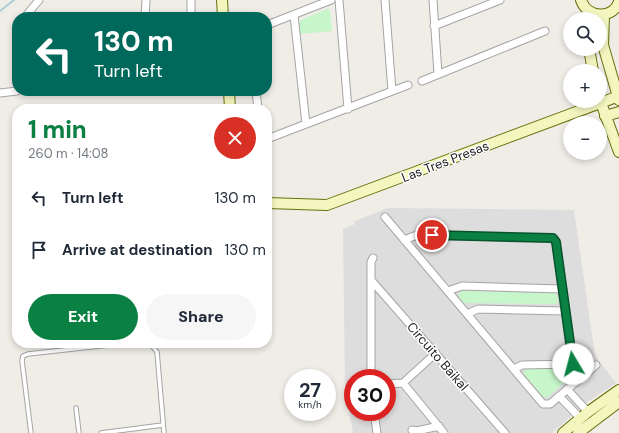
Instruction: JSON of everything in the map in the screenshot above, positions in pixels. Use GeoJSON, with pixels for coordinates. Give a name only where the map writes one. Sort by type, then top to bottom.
{"type":"FeatureCollection","features":[{"type":"Feature","properties":{"kind":"main road"},"geometry":{"type":"LineString","coordinates":[[222,0],[223,12]]}},
{"type":"Feature","properties":{"kind":"main road"},"geometry":{"type":"LineString","coordinates":[[581,0],[587,12]]}},
{"type":"Feature","properties":{"kind":"main road"},"geometry":{"type":"LineString","coordinates":[[607,13],[615,9],[619,2]]}},
{"type":"Feature","properties":{"kind":"main road"},"geometry":{"type":"LineString","coordinates":[[605,56],[618,98]]}},
{"type":"Feature","properties":{"kind":"main road"},"geometry":{"type":"LineString","coordinates":[[609,70],[619,76]]}},
{"type":"Feature","properties":{"kind":"main road","name":"Las Tres Presas"},"geometry":{"type":"LineString","coordinates":[[607,100],[618,98]]}},
{"type":"Feature","properties":{"kind":"main road","name":"Las Tres Presas"},"geometry":{"type":"LineString","coordinates":[[272,203],[327,205],[582,108]]}},
{"type":"Feature","properties":{"kind":"main road"},"geometry":{"type":"LineString","coordinates":[[603,108],[606,116],[619,112]]}},
{"type":"Feature","properties":{"kind":"main road"},"geometry":{"type":"LineString","coordinates":[[607,119],[619,152]]}},
{"type":"Feature","properties":{"kind":"main road"},"geometry":{"type":"LineString","coordinates":[[563,433],[584,415],[618,393]]}},
{"type":"Feature","properties":{"kind":"main road"},"geometry":{"type":"LineString","coordinates":[[578,433],[619,402]]}},
{"type":"Feature","properties":{"kind":"street"},"geometry":{"type":"LineString","coordinates":[[29,12],[39,0]]}},
{"type":"Feature","properties":{"kind":"street"},"geometry":{"type":"LineString","coordinates":[[145,12],[146,0]]}},
{"type":"Feature","properties":{"kind":"street"},"geometry":{"type":"LineString","coordinates":[[191,0],[191,12]]}},
{"type":"Feature","properties":{"kind":"street"},"geometry":{"type":"LineString","coordinates":[[308,0],[310,8]]}},
{"type":"Feature","properties":{"kind":"street"},"geometry":{"type":"LineString","coordinates":[[272,23],[310,8],[318,2],[331,0]]}},
{"type":"Feature","properties":{"kind":"street"},"geometry":{"type":"LineString","coordinates":[[339,0],[348,109]]}},
{"type":"Feature","properties":{"kind":"street"},"geometry":{"type":"LineString","coordinates":[[384,0],[392,91]]}},
{"type":"Feature","properties":{"kind":"street"},"geometry":{"type":"LineString","coordinates":[[433,0],[438,74]]}},
{"type":"Feature","properties":{"kind":"street"},"geometry":{"type":"LineString","coordinates":[[434,26],[500,0]]}},
{"type":"Feature","properties":{"kind":"street"},"geometry":{"type":"LineString","coordinates":[[294,14],[306,124]]}},
{"type":"Feature","properties":{"kind":"street"},"geometry":{"type":"LineString","coordinates":[[422,81],[545,31]]}},
{"type":"Feature","properties":{"kind":"street"},"geometry":{"type":"LineString","coordinates":[[272,137],[408,85]]}},
{"type":"Feature","properties":{"kind":"street"},"geometry":{"type":"LineString","coordinates":[[0,93],[12,92]]}},
{"type":"Feature","properties":{"kind":"street"},"geometry":{"type":"LineString","coordinates":[[385,217],[542,404],[550,404],[596,365]]}},
{"type":"Feature","properties":{"kind":"street"},"geometry":{"type":"LineString","coordinates":[[404,240],[417,235],[549,236],[553,238],[556,242],[573,364],[577,381]]}},
{"type":"Feature","properties":{"kind":"street"},"geometry":{"type":"LineString","coordinates":[[371,369],[371,262],[373,258]]}},
{"type":"Feature","properties":{"kind":"street","name":"Circuito Baikal"},"geometry":{"type":"LineString","coordinates":[[372,280],[505,433]]}},
{"type":"Feature","properties":{"kind":"street"},"geometry":{"type":"LineString","coordinates":[[448,292],[462,286],[562,289]]}},
{"type":"Feature","properties":{"kind":"street"},"geometry":{"type":"LineString","coordinates":[[467,314],[478,309],[565,311]]}},
{"type":"Feature","properties":{"kind":"street"},"geometry":{"type":"LineString","coordinates":[[396,383],[403,383],[436,353]]}},
{"type":"Feature","properties":{"kind":"street"},"geometry":{"type":"LineString","coordinates":[[514,369],[522,365],[573,364]]}},
{"type":"Feature","properties":{"kind":"street"},"geometry":{"type":"LineString","coordinates":[[403,383],[444,433]]}},
{"type":"Feature","properties":{"kind":"street"},"geometry":{"type":"LineString","coordinates":[[567,389],[584,415]]}},
{"type":"Feature","properties":{"kind":"street"},"geometry":{"type":"LineString","coordinates":[[559,396],[584,415]]}},
{"type":"Feature","properties":{"kind":"street"},"geometry":{"type":"LineString","coordinates":[[375,421],[377,433]]}},
{"type":"Feature","properties":{"kind":"street"},"geometry":{"type":"LineString","coordinates":[[412,430],[417,431],[438,426]]}},
{"type":"Feature","properties":{"kind":"lane"},"geometry":{"type":"LineString","coordinates":[[31,433],[22,361],[23,356],[28,354],[82,348]]}},
{"type":"Feature","properties":{"kind":"lane"},"geometry":{"type":"LineString","coordinates":[[154,348],[157,352],[164,433]]}},
{"type":"Feature","properties":{"kind":"lane"},"geometry":{"type":"LineString","coordinates":[[76,408],[79,433]]}},
{"type":"Feature","properties":{"kind":"lane"},"geometry":{"type":"LineString","coordinates":[[101,433],[163,425]]}},
{"type":"Feature","properties":{"kind":"shaded area"},"geometry":{"type":"Polygon","coordinates":[[[388,208],[574,210],[595,356],[616,383],[590,400],[552,433],[353,433],[351,421],[396,421],[396,369],[345,369],[343,229],[355,224],[353,222],[388,208]]]}},
{"type":"Feature","properties":{"kind":"green space"},"geometry":{"type":"Polygon","coordinates":[[[327,9],[330,10],[332,31],[300,34],[299,23],[301,20],[327,9]]]}},
{"type":"Feature","properties":{"kind":"green space"},"geometry":{"type":"Polygon","coordinates":[[[461,291],[555,293],[558,302],[555,304],[463,303],[458,295],[461,291]]]}},
{"type":"Feature","properties":{"kind":"green space"},"geometry":{"type":"Polygon","coordinates":[[[526,368],[566,369],[569,378],[548,397],[543,397],[523,373],[526,368]]]}},
{"type":"Feature","properties":{"kind":"waterway"},"geometry":{"type":"LineString","coordinates":[[0,11],[14,0]]}},
{"type":"Feature","properties":{"kind":"route"},"geometry":{"type":"LineString","coordinates":[[432,235],[549,236],[553,238],[556,242],[573,364]]}}]}
